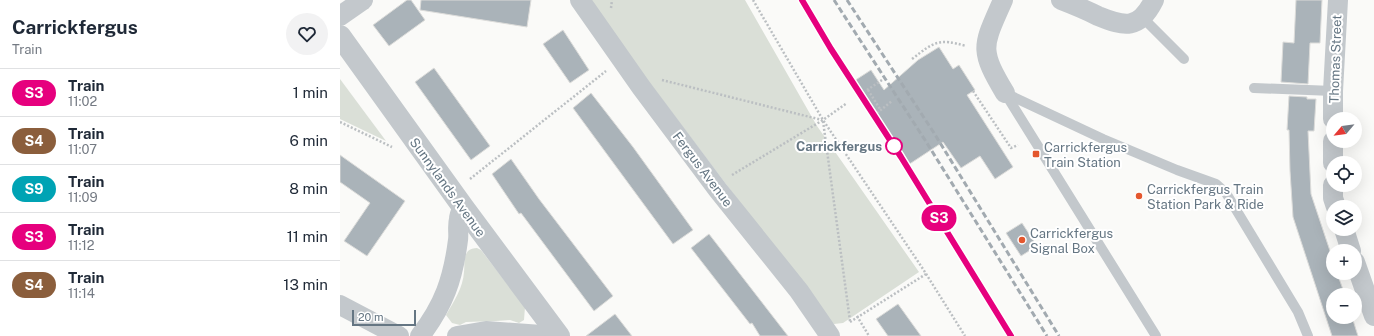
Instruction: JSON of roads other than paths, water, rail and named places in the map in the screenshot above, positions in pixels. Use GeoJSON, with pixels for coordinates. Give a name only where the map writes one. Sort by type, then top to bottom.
{"type":"FeatureCollection","features":[{"type":"Feature","properties":{"kind":"street"},"geometry":{"type":"LineString","coordinates":[[340,16],[363,0]]}},
{"type":"Feature","properties":{"kind":"street","name":"Fergus Avenue"},"geometry":{"type":"LineString","coordinates":[[580,0],[626,66],[715,186],[799,291],[829,336]]}},
{"type":"Feature","properties":{"kind":"street"},"geometry":{"type":"LineString","coordinates":[[1002,0],[989,33],[986,43],[986,52],[990,68],[1004,93]]}},
{"type":"Feature","properties":{"kind":"street"},"geometry":{"type":"LineString","coordinates":[[1061,0],[1118,24],[1131,24],[1149,9],[1154,0]]}},
{"type":"Feature","properties":{"kind":"street","name":"Thomas Street"},"geometry":{"type":"LineString","coordinates":[[1333,112],[1338,0]]}},
{"type":"Feature","properties":{"kind":"street","name":"Sunnylands Avenue"},"geometry":{"type":"LineString","coordinates":[[340,36],[458,200],[559,336]]}},
{"type":"Feature","properties":{"kind":"street"},"geometry":{"type":"LineString","coordinates":[[420,336],[442,304],[450,283],[458,239],[458,200]]}},
{"type":"Feature","properties":{"kind":"street"},"geometry":{"type":"LineString","coordinates":[[1361,280],[1374,316]]}},
{"type":"Feature","properties":{"kind":"street"},"geometry":{"type":"LineString","coordinates":[[340,304],[399,336]]}},
{"type":"Feature","properties":{"kind":"street"},"geometry":{"type":"LineString","coordinates":[[457,336],[486,331],[555,336]]}},
{"type":"Feature","properties":{"kind":"lane"},"geometry":{"type":"LineString","coordinates":[[1142,16],[1184,59]]}},
{"type":"Feature","properties":{"kind":"lane"},"geometry":{"type":"LineString","coordinates":[[1254,88],[1333,91]]}},
{"type":"Feature","properties":{"kind":"lane"},"geometry":{"type":"LineString","coordinates":[[1004,93],[1156,336]]}},
{"type":"Feature","properties":{"kind":"lane"},"geometry":{"type":"LineString","coordinates":[[1004,93],[1103,139],[1177,170],[1216,184],[1220,187],[1226,193],[1298,312],[1308,336]]}},
{"type":"Feature","properties":{"kind":"railway"},"geometry":{"type":"LineString","coordinates":[[802,0],[831,49],[901,157],[1011,336]]}},
{"type":"Feature","properties":{"kind":"railway"},"geometry":{"type":"LineString","coordinates":[[834,0],[925,140],[1047,336]]}},
{"type":"Feature","properties":{"kind":"railway"},"geometry":{"type":"LineString","coordinates":[[847,0],[934,133],[1059,336]]}},
{"type":"Feature","properties":{"kind":"train","name":"S3"},"geometry":{"type":"LineString","coordinates":[[802,0],[831,49],[901,157],[1011,336]]}},
{"type":"Feature","properties":{"kind":"place","name":"Carrickfergus"},"geometry":{"type":"Point","coordinates":[894,146]}},
{"type":"Feature","properties":{"kind":"place","name":"Carrickfergus Train Station"},"geometry":{"type":"Point","coordinates":[1036,154]}},
{"type":"Feature","properties":{"kind":"place","name":"Carrickfergus Train Station Park & Ride"},"geometry":{"type":"Point","coordinates":[1139,196]}},
{"type":"Feature","properties":{"kind":"place","name":"Carrickfergus Signal Box"},"geometry":{"type":"Point","coordinates":[1022,240]}}]}
